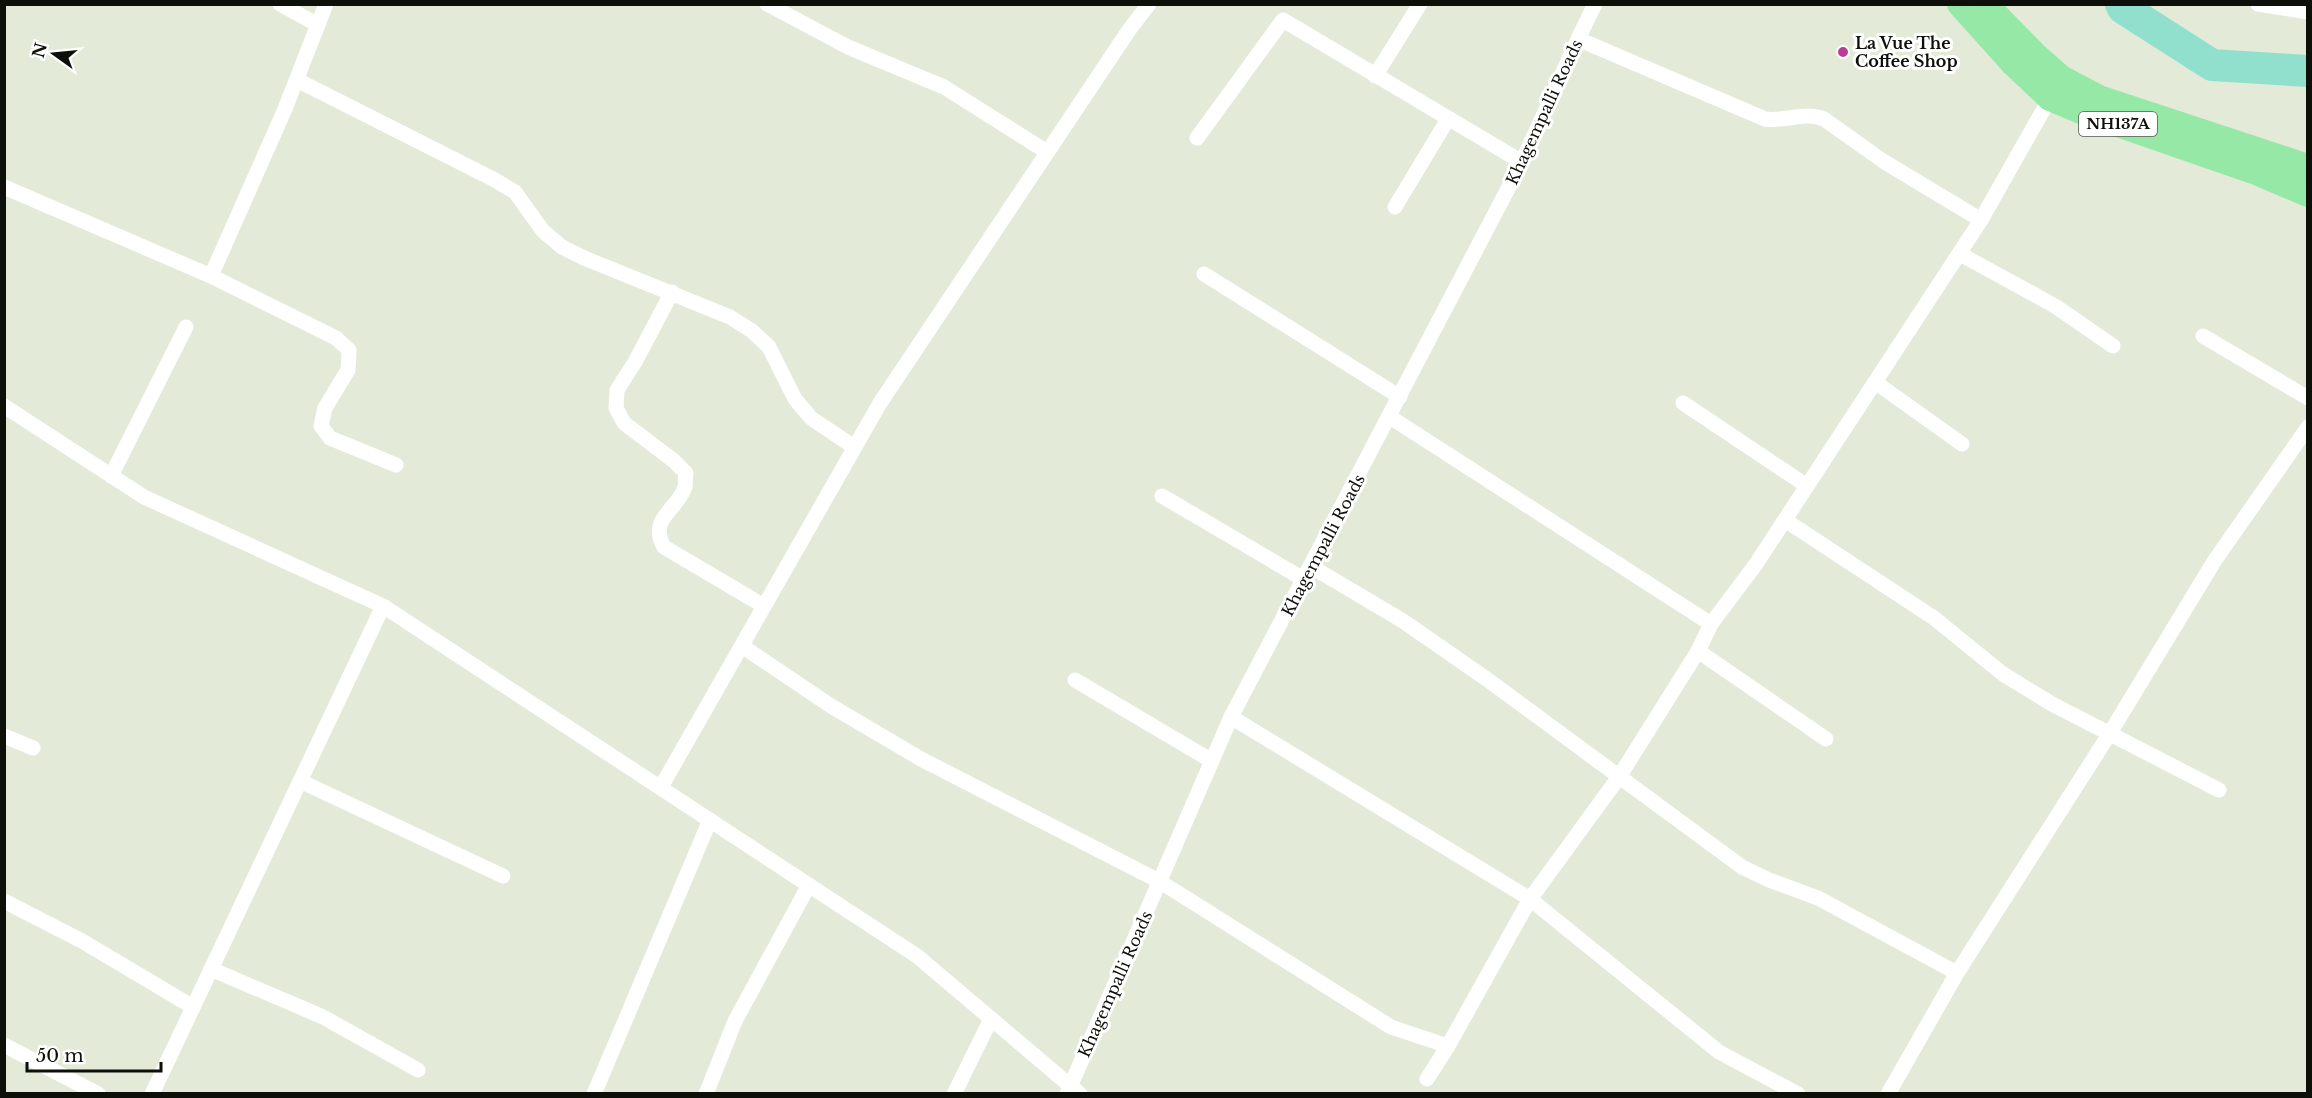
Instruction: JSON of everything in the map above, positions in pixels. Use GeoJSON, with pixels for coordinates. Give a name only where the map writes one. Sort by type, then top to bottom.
{"type":"FeatureCollection","features":[{"type":"Feature","properties":{"kind":"highway","name":"NH137A"},"geometry":{"type":"LineString","coordinates":[[1960,4],[2013,63],[2055,88],[2085,113],[2256,172],[2307,194]]}},
{"type":"Feature","properties":{"kind":"highway","name":"NH137A"},"geometry":{"type":"LineString","coordinates":[[1986,4],[2036,56],[2055,88],[2099,98],[2307,167]]}},
{"type":"Feature","properties":{"kind":"street"},"geometry":{"type":"LineString","coordinates":[[280,4],[318,25]]}},
{"type":"Feature","properties":{"kind":"street"},"geometry":{"type":"LineString","coordinates":[[211,276],[297,80],[326,4]]}},
{"type":"Feature","properties":{"kind":"street"},"geometry":{"type":"LineString","coordinates":[[767,4],[848,47],[944,87],[1047,152]]}},
{"type":"Feature","properties":{"kind":"street"},"geometry":{"type":"LineString","coordinates":[[661,788],[880,403],[1129,30],[1149,4]]}},
{"type":"Feature","properties":{"kind":"street"},"geometry":{"type":"LineString","coordinates":[[1375,76],[1420,4]]}},
{"type":"Feature","properties":{"kind":"street","name":"Khagempalli Roads"},"geometry":{"type":"LineString","coordinates":[[1072,1091],[1231,717],[1522,162],[1595,4]]}},
{"type":"Feature","properties":{"kind":"street"},"geometry":{"type":"LineString","coordinates":[[2258,4],[2307,12]]}},
{"type":"Feature","properties":{"kind":"street"},"geometry":{"type":"LineString","coordinates":[[1197,138],[1283,20],[1522,162]]}},
{"type":"Feature","properties":{"kind":"street"},"geometry":{"type":"LineString","coordinates":[[1578,39],[1765,119],[1778,121],[1801,115],[1814,115],[1824,119],[1883,161],[1982,220]]}},
{"type":"Feature","properties":{"kind":"street"},"geometry":{"type":"LineString","coordinates":[[297,80],[515,192],[543,231],[562,247],[730,317],[752,331],[769,347],[795,399],[811,418],[855,447]]}},
{"type":"Feature","properties":{"kind":"street"},"geometry":{"type":"LineString","coordinates":[[1427,1079],[1530,900],[1619,777],[1698,651],[1711,624],[1756,564],[1982,220],[2055,88]]}},
{"type":"Feature","properties":{"kind":"street"},"geometry":{"type":"LineString","coordinates":[[1395,207],[1448,119]]}},
{"type":"Feature","properties":{"kind":"street"},"geometry":{"type":"LineString","coordinates":[[4,187],[211,276],[336,338],[349,350],[348,370],[325,408],[321,426],[330,438],[396,465]]}},
{"type":"Feature","properties":{"kind":"street"},"geometry":{"type":"LineString","coordinates":[[1960,254],[2055,306],[2113,346]]}},
{"type":"Feature","properties":{"kind":"street"},"geometry":{"type":"LineString","coordinates":[[1203,274],[1400,398]]}},
{"type":"Feature","properties":{"kind":"street"},"geometry":{"type":"LineString","coordinates":[[672,292],[635,362],[617,390],[616,408],[624,423],[674,461],[686,473],[685,488],[661,522],[658,536],[664,547],[764,606]]}},
{"type":"Feature","properties":{"kind":"street"},"geometry":{"type":"LineString","coordinates":[[111,476],[186,327]]}},
{"type":"Feature","properties":{"kind":"street"},"geometry":{"type":"LineString","coordinates":[[2203,336],[2307,398]]}},
{"type":"Feature","properties":{"kind":"street"},"geometry":{"type":"LineString","coordinates":[[1875,382],[1962,444]]}},
{"type":"Feature","properties":{"kind":"street"},"geometry":{"type":"LineString","coordinates":[[1683,403],[1807,486]]}},
{"type":"Feature","properties":{"kind":"street"},"geometry":{"type":"LineString","coordinates":[[4,406],[144,498],[383,606],[917,956],[991,1018],[1072,1091]]}},
{"type":"Feature","properties":{"kind":"street"},"geometry":{"type":"LineString","coordinates":[[1389,417],[1711,624]]}},
{"type":"Feature","properties":{"kind":"street"},"geometry":{"type":"LineString","coordinates":[[1888,1094],[1957,973],[2216,560],[2307,427]]}},
{"type":"Feature","properties":{"kind":"street"},"geometry":{"type":"LineString","coordinates":[[1162,496],[1403,621],[1488,680],[1754,874],[1818,898],[1957,973]]}},
{"type":"Feature","properties":{"kind":"street"},"geometry":{"type":"LineString","coordinates":[[1785,520],[1934,618],[2003,674],[2052,704],[2219,790]]}},
{"type":"Feature","properties":{"kind":"street"},"geometry":{"type":"LineString","coordinates":[[152,1094],[383,606]]}},
{"type":"Feature","properties":{"kind":"street"},"geometry":{"type":"LineString","coordinates":[[741,646],[831,706],[921,759],[1159,883],[1391,1027],[1448,1046]]}},
{"type":"Feature","properties":{"kind":"street"},"geometry":{"type":"LineString","coordinates":[[1698,651],[1826,739]]}},
{"type":"Feature","properties":{"kind":"street"},"geometry":{"type":"LineString","coordinates":[[1076,680],[1212,761]]}},
{"type":"Feature","properties":{"kind":"street"},"geometry":{"type":"LineString","coordinates":[[1231,717],[1530,900],[1719,1052],[1798,1094]]}},
{"type":"Feature","properties":{"kind":"street"},"geometry":{"type":"LineString","coordinates":[[4,736],[33,748]]}},
{"type":"Feature","properties":{"kind":"street"},"geometry":{"type":"LineString","coordinates":[[300,781],[503,876]]}},
{"type":"Feature","properties":{"kind":"street"},"geometry":{"type":"LineString","coordinates":[[594,1094],[710,820]]}},
{"type":"Feature","properties":{"kind":"street"},"geometry":{"type":"LineString","coordinates":[[706,1094],[735,1021],[809,885]]}},
{"type":"Feature","properties":{"kind":"street"},"geometry":{"type":"LineString","coordinates":[[4,902],[82,941],[193,1007]]}},
{"type":"Feature","properties":{"kind":"street"},"geometry":{"type":"LineString","coordinates":[[211,969],[323,1017],[418,1070]]}},
{"type":"Feature","properties":{"kind":"street"},"geometry":{"type":"LineString","coordinates":[[954,1094],[991,1018]]}},
{"type":"Feature","properties":{"kind":"street"},"geometry":{"type":"LineString","coordinates":[[4,1045],[98,1094]]}},
{"type":"Feature","properties":{"kind":"waterway"},"geometry":{"type":"LineString","coordinates":[[2121,4],[2123,8],[2212,65],[2308,71]]}},
{"type":"Feature","properties":{"kind":"place","name":"La Vue The Coffee Shop"},"geometry":{"type":"Point","coordinates":[1843,52]}}]}
